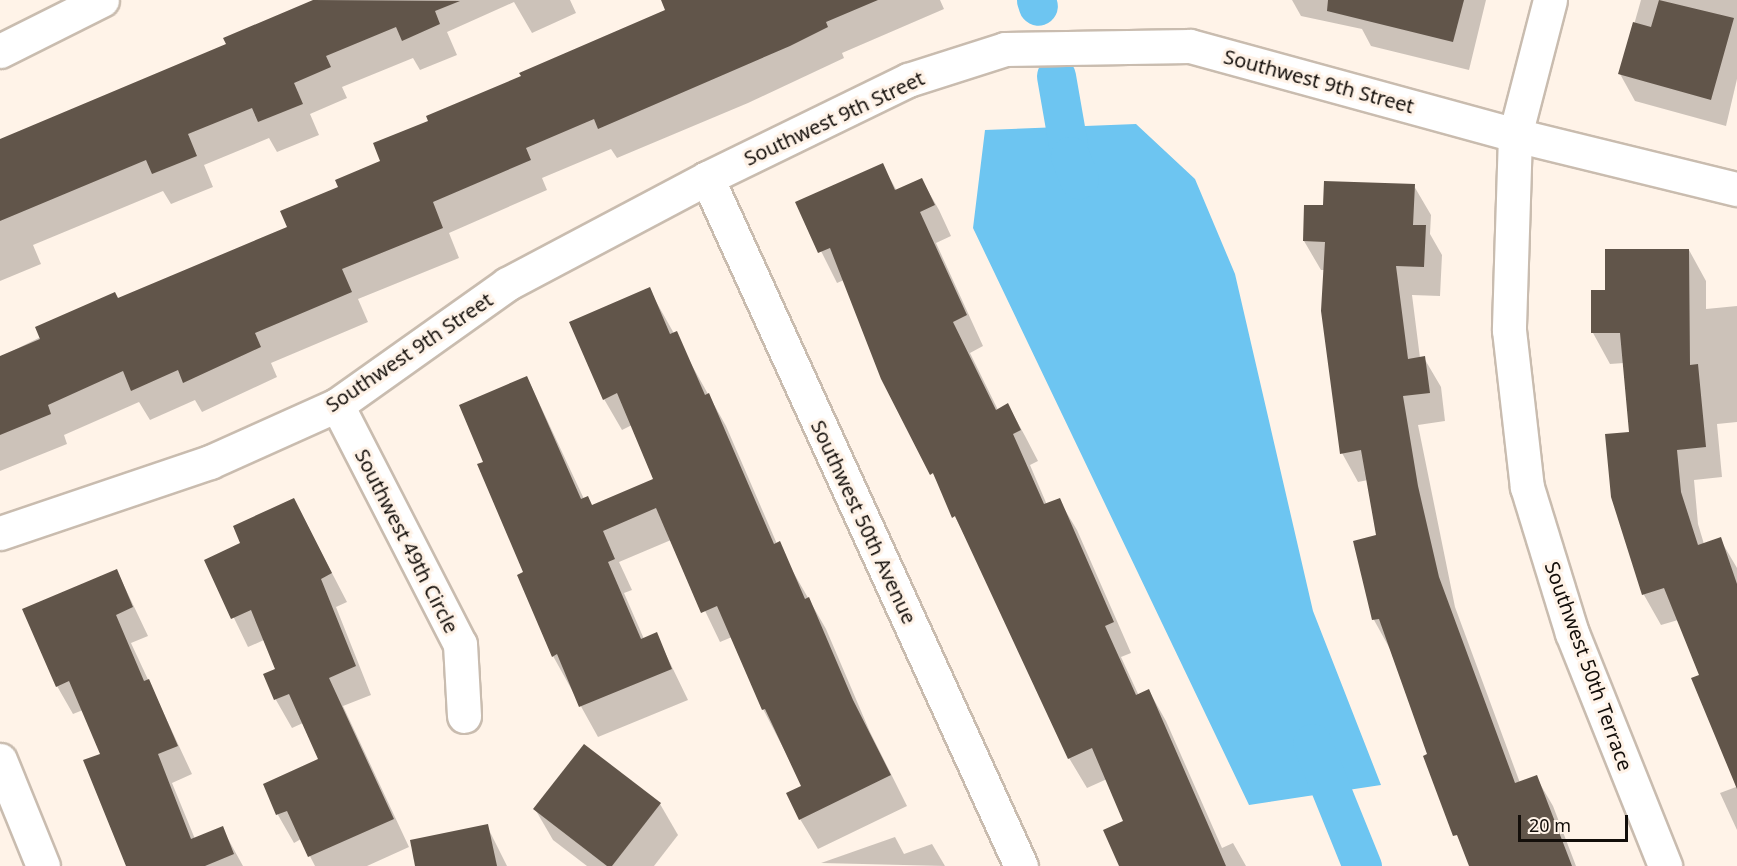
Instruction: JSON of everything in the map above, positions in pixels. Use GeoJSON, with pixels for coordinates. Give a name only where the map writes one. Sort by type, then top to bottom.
{"type":"FeatureCollection","features":[{"type":"Feature","properties":{"kind":"street"},"geometry":{"type":"LineString","coordinates":[[0,51],[102,0]]}},
{"type":"Feature","properties":{"kind":"street","name":"Southwest 50th Terrace"},"geometry":{"type":"LineString","coordinates":[[1550,0],[1515,135],[1509,330],[1527,487],[1572,633],[1665,866]]}},
{"type":"Feature","properties":{"kind":"street","name":"Southwest 9th Street"},"geometry":{"type":"LineString","coordinates":[[0,533],[210,462],[337,405],[507,284],[706,178],[908,80],[1005,49],[1190,46],[1515,135],[1737,189]]}},
{"type":"Feature","properties":{"kind":"street","name":"Southwest 50th Avenue"},"geometry":{"type":"LineString","coordinates":[[706,178],[1021,866]]}},
{"type":"Feature","properties":{"kind":"street","name":"Southwest 49th Circle"},"geometry":{"type":"LineString","coordinates":[[337,405],[459,644],[464,716]]}},
{"type":"Feature","properties":{"kind":"street"},"geometry":{"type":"LineString","coordinates":[[0,760],[43,866]]}},
{"type":"Feature","properties":{"kind":"water"},"geometry":{"type":"Polygon","coordinates":[[[1136,124],[1195,179],[1235,274],[1313,611],[1381,785],[1249,805],[973,228],[985,130],[1136,124]]]}},
{"type":"Feature","properties":{"kind":"building"},"geometry":{"type":"Polygon","coordinates":[[[313,0],[460,1],[435,11],[440,24],[402,41],[396,27],[326,56],[331,67],[294,83],[303,104],[258,122],[252,108],[188,134],[197,156],[152,174],[146,160],[0,221],[0,139],[226,44],[223,38],[313,0]]]}},
{"type":"Feature","properties":{"kind":"building"},"geometry":{"type":"Polygon","coordinates":[[[661,0],[878,0],[826,22],[828,27],[790,46],[598,129],[594,119],[526,148],[531,160],[433,202],[443,228],[342,269],[352,292],[255,333],[261,347],[183,383],[178,370],[131,391],[123,371],[48,405],[51,414],[0,435],[0,356],[40,339],[35,327],[115,292],[118,298],[287,227],[280,211],[338,187],[335,180],[380,161],[373,143],[428,121],[426,116],[521,76],[519,73],[665,10],[661,0]]]}},
{"type":"Feature","properties":{"kind":"building"},"geometry":{"type":"Polygon","coordinates":[[[1328,0],[1464,0],[1453,42],[1327,11],[1328,0]]]}},
{"type":"Feature","properties":{"kind":"building"},"geometry":{"type":"Polygon","coordinates":[[[1659,0],[1734,18],[1711,100],[1618,74],[1633,22],[1651,27],[1659,0]]]}},
{"type":"Feature","properties":{"kind":"building"},"geometry":{"type":"Polygon","coordinates":[[[883,163],[895,190],[922,178],[935,205],[920,212],[967,315],[953,322],[996,410],[1008,403],[1021,430],[1013,434],[1044,504],[1060,498],[1114,622],[1105,626],[1136,695],[1149,689],[1226,866],[1119,866],[1103,830],[1123,821],[1092,748],[1068,759],[955,516],[952,518],[933,473],[930,475],[881,379],[830,248],[818,253],[795,202],[883,163]]]}},
{"type":"Feature","properties":{"kind":"building"},"geometry":{"type":"Polygon","coordinates":[[[1324,181],[1415,184],[1413,225],[1426,225],[1424,267],[1396,266],[1408,359],[1425,356],[1430,393],[1403,396],[1418,486],[1439,577],[1515,783],[1537,775],[1572,866],[1469,866],[1457,835],[1453,836],[1423,756],[1427,754],[1379,619],[1372,620],[1353,541],[1376,535],[1361,450],[1340,454],[1321,311],[1325,242],[1303,241],[1304,205],[1323,205],[1324,181]]]}},
{"type":"Feature","properties":{"kind":"building"},"geometry":{"type":"Polygon","coordinates":[[[1605,249],[1689,249],[1690,365],[1698,364],[1706,447],[1677,450],[1681,492],[1698,545],[1721,537],[1737,584],[1737,789],[1691,678],[1699,675],[1664,588],[1642,595],[1611,497],[1605,434],[1629,432],[1620,333],[1591,333],[1591,290],[1605,290],[1605,249]]]}},
{"type":"Feature","properties":{"kind":"building"},"geometry":{"type":"Polygon","coordinates":[[[650,287],[670,334],[677,331],[705,395],[709,393],[774,544],[780,541],[805,599],[809,597],[853,700],[891,775],[799,820],[786,793],[801,786],[765,709],[762,710],[717,606],[701,613],[656,508],[603,531],[615,559],[608,562],[641,639],[657,632],[672,669],[579,707],[557,654],[552,657],[517,575],[523,572],[477,464],[483,462],[459,405],[527,376],[581,499],[588,496],[592,505],[653,479],[617,393],[603,400],[569,322],[650,287]]]}},
{"type":"Feature","properties":{"kind":"building"},"geometry":{"type":"Polygon","coordinates":[[[294,498],[332,573],[321,579],[356,666],[329,678],[394,819],[308,857],[287,811],[276,815],[263,784],[318,759],[289,694],[274,700],[263,674],[275,669],[251,610],[231,619],[204,560],[240,543],[233,526],[294,498]]]}},
{"type":"Feature","properties":{"kind":"building"},"geometry":{"type":"Polygon","coordinates":[[[117,569],[133,607],[116,615],[144,681],[149,679],[178,746],[158,754],[191,839],[223,826],[234,854],[205,866],[126,866],[83,760],[100,754],[69,681],[56,687],[22,609],[117,569]]]}},
{"type":"Feature","properties":{"kind":"building"},"geometry":{"type":"Polygon","coordinates":[[[584,744],[661,803],[612,866],[607,866],[533,809],[584,744]]]}},
{"type":"Feature","properties":{"kind":"building"},"geometry":{"type":"Polygon","coordinates":[[[488,824],[497,866],[415,866],[410,840],[488,824]]]}},
{"type":"Feature","properties":{"kind":"waterway"},"geometry":{"type":"LineString","coordinates":[[1036,0],[1038,6]]}},
{"type":"Feature","properties":{"kind":"waterway"},"geometry":{"type":"LineString","coordinates":[[1056,76],[1070,156],[1079,179]]}},
{"type":"Feature","properties":{"kind":"waterway"},"geometry":{"type":"LineString","coordinates":[[1312,743],[1362,866]]}}]}
